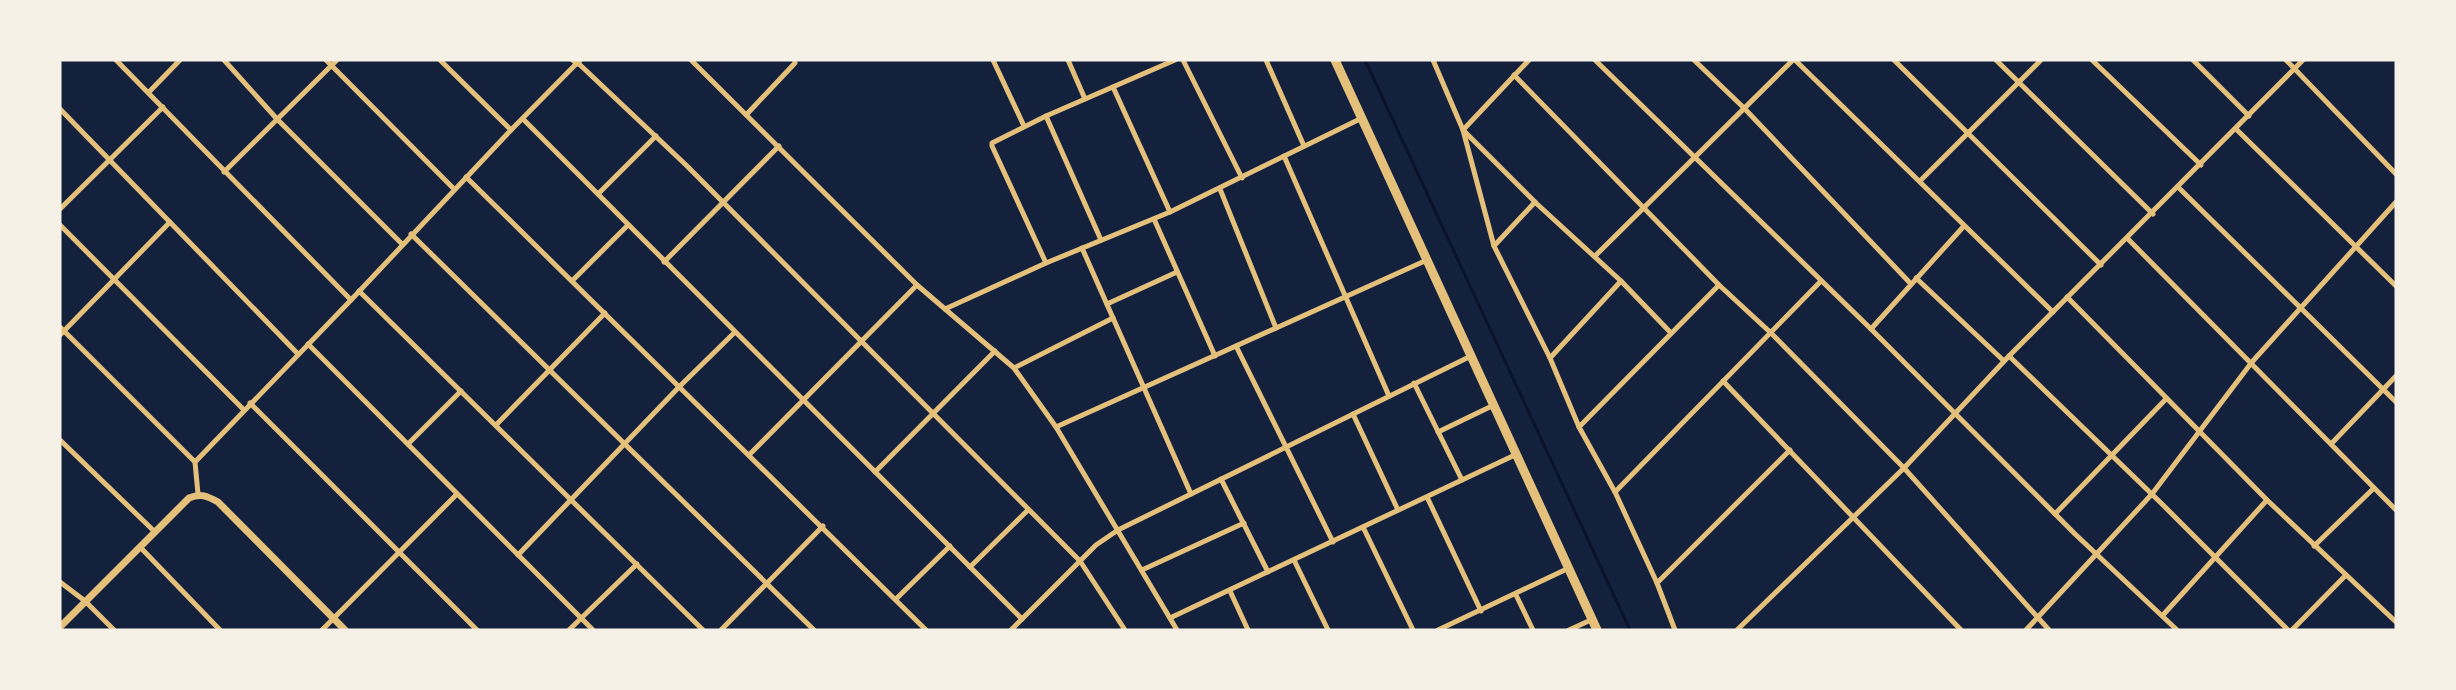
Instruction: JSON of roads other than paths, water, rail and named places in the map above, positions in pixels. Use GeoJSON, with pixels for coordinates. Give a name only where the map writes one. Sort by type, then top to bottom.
{"type":"FeatureCollection","features":[{"type":"Feature","properties":{"kind":"main road"},"geometry":{"type":"LineString","coordinates":[[1335,60],[1597,630]]}},
{"type":"Feature","properties":{"kind":"street"},"geometry":{"type":"LineString","coordinates":[[116,60],[351,300]]}},
{"type":"Feature","properties":{"kind":"street"},"geometry":{"type":"LineString","coordinates":[[149,92],[180,60]]}},
{"type":"Feature","properties":{"kind":"street"},"geometry":{"type":"LineString","coordinates":[[224,60],[278,119],[402,244]]}},
{"type":"Feature","properties":{"kind":"street"},"geometry":{"type":"LineString","coordinates":[[326,60],[454,189]]}},
{"type":"Feature","properties":{"kind":"street"},"geometry":{"type":"LineString","coordinates":[[224,172],[337,60]]}},
{"type":"Feature","properties":{"kind":"street"},"geometry":{"type":"LineString","coordinates":[[440,60],[511,130]]}},
{"type":"Feature","properties":{"kind":"street"},"geometry":{"type":"LineString","coordinates":[[691,60],[917,285],[1014,368],[1056,427],[1177,630]]}},
{"type":"Feature","properties":{"kind":"street"},"geometry":{"type":"LineString","coordinates":[[747,114],[795,60]]}},
{"type":"Feature","properties":{"kind":"street"},"geometry":{"type":"LineString","coordinates":[[993,60],[1024,126]]}},
{"type":"Feature","properties":{"kind":"street"},"geometry":{"type":"LineString","coordinates":[[1068,60],[1085,99]]}},
{"type":"Feature","properties":{"kind":"street"},"geometry":{"type":"LineString","coordinates":[[1152,60],[1156,68]]}},
{"type":"Feature","properties":{"kind":"street"},"geometry":{"type":"LineString","coordinates":[[1046,263],[992,146],[994,141],[1175,60]]}},
{"type":"Feature","properties":{"kind":"street"},"geometry":{"type":"LineString","coordinates":[[1184,60],[1242,178]]}},
{"type":"Feature","properties":{"kind":"street"},"geometry":{"type":"LineString","coordinates":[[1266,60],[1304,146]]}},
{"type":"Feature","properties":{"kind":"street"},"geometry":{"type":"LineString","coordinates":[[1433,60],[1463,130],[1494,246],[1550,358],[1579,427],[1615,492],[1676,630]]}},
{"type":"Feature","properties":{"kind":"street"},"geometry":{"type":"LineString","coordinates":[[1463,130],[1529,60]]}},
{"type":"Feature","properties":{"kind":"street"},"geometry":{"type":"LineString","coordinates":[[1595,60],[1871,329],[2095,554],[2177,630]]}},
{"type":"Feature","properties":{"kind":"street"},"geometry":{"type":"LineString","coordinates":[[1694,60],[1744,108],[1911,284]]}},
{"type":"Feature","properties":{"kind":"street"},"geometry":{"type":"LineString","coordinates":[[1595,256],[1642,207],[1794,60],[2053,312]]}},
{"type":"Feature","properties":{"kind":"street"},"geometry":{"type":"LineString","coordinates":[[1894,60],[2102,265]]}},
{"type":"Feature","properties":{"kind":"street"},"geometry":{"type":"LineString","coordinates":[[1996,60],[2152,214]]}},
{"type":"Feature","properties":{"kind":"street"},"geometry":{"type":"LineString","coordinates":[[1920,181],[2042,60]]}},
{"type":"Feature","properties":{"kind":"street"},"geometry":{"type":"LineString","coordinates":[[2092,60],[2201,165]]}},
{"type":"Feature","properties":{"kind":"street"},"geometry":{"type":"LineString","coordinates":[[2193,60],[2249,116]]}},
{"type":"Feature","properties":{"kind":"street"},"geometry":{"type":"LineString","coordinates":[[2286,60],[2396,174]]}},
{"type":"Feature","properties":{"kind":"street"},"geometry":{"type":"LineString","coordinates":[[1737,630],[1904,468],[2004,361],[2102,265],[2303,60]]}},
{"type":"Feature","properties":{"kind":"street"},"geometry":{"type":"LineString","coordinates":[[195,462],[578,61],[723,202],[1080,561],[1125,630]]}},
{"type":"Feature","properties":{"kind":"street"},"geometry":{"type":"LineString","coordinates":[[1514,75],[1719,285],[1771,333],[1904,468],[2049,630]]}},
{"type":"Feature","properties":{"kind":"street"},"geometry":{"type":"LineString","coordinates":[[1113,87],[1170,212]]}},
{"type":"Feature","properties":{"kind":"street"},"geometry":{"type":"LineString","coordinates":[[60,209],[163,107]]}},
{"type":"Feature","properties":{"kind":"street"},"geometry":{"type":"LineString","coordinates":[[60,110],[298,354]]}},
{"type":"Feature","properties":{"kind":"street"},"geometry":{"type":"LineString","coordinates":[[1046,116],[1101,240]]}},
{"type":"Feature","properties":{"kind":"street"},"geometry":{"type":"LineString","coordinates":[[945,309],[1046,263],[1170,212],[1362,118]]}},
{"type":"Feature","properties":{"kind":"street"},"geometry":{"type":"LineString","coordinates":[[523,119],[627,226],[1023,619]]}},
{"type":"Feature","properties":{"kind":"street"},"geometry":{"type":"LineString","coordinates":[[2236,129],[2396,286]]}},
{"type":"Feature","properties":{"kind":"street"},"geometry":{"type":"LineString","coordinates":[[1463,130],[1535,202],[1621,281],[1671,333]]}},
{"type":"Feature","properties":{"kind":"street"},"geometry":{"type":"LineString","coordinates":[[598,194],[656,136]]}},
{"type":"Feature","properties":{"kind":"street"},"geometry":{"type":"LineString","coordinates":[[664,262],[779,146]]}},
{"type":"Feature","properties":{"kind":"street"},"geometry":{"type":"LineString","coordinates":[[1284,156],[1389,396]]}},
{"type":"Feature","properties":{"kind":"street"},"geometry":{"type":"LineString","coordinates":[[466,177],[750,454],[926,630]]}},
{"type":"Feature","properties":{"kind":"street"},"geometry":{"type":"LineString","coordinates":[[2178,187],[2396,402]]}},
{"type":"Feature","properties":{"kind":"street"},"geometry":{"type":"LineString","coordinates":[[1220,189],[1276,328]]}},
{"type":"Feature","properties":{"kind":"street"},"geometry":{"type":"LineString","coordinates":[[1494,246],[1535,202]]}},
{"type":"Feature","properties":{"kind":"street"},"geometry":{"type":"LineString","coordinates":[[2026,630],[2152,494],[2252,362],[2396,202]]}},
{"type":"Feature","properties":{"kind":"street"},"geometry":{"type":"LineString","coordinates":[[1154,219],[1215,356]]}},
{"type":"Feature","properties":{"kind":"street"},"geometry":{"type":"LineString","coordinates":[[170,222],[115,280],[61,331],[195,462],[198,494]]}},
{"type":"Feature","properties":{"kind":"street"},"geometry":{"type":"LineString","coordinates":[[60,225],[244,410]]}},
{"type":"Feature","properties":{"kind":"street"},"geometry":{"type":"LineString","coordinates":[[573,281],[627,226]]}},
{"type":"Feature","properties":{"kind":"street"},"geometry":{"type":"LineString","coordinates":[[1871,329],[1964,226]]}},
{"type":"Feature","properties":{"kind":"street"},"geometry":{"type":"LineString","coordinates":[[411,234],[814,630]]}},
{"type":"Feature","properties":{"kind":"street"},"geometry":{"type":"LineString","coordinates":[[2127,238],[2396,510]]}},
{"type":"Feature","properties":{"kind":"street"},"geometry":{"type":"LineString","coordinates":[[1082,248],[1191,494]]}},
{"type":"Feature","properties":{"kind":"street"},"geometry":{"type":"LineString","coordinates":[[1056,427],[1428,260]]}},
{"type":"Feature","properties":{"kind":"street"},"geometry":{"type":"LineString","coordinates":[[1107,304],[1178,272]]}},
{"type":"Feature","properties":{"kind":"street"},"geometry":{"type":"LineString","coordinates":[[1916,278],[2004,361]]}},
{"type":"Feature","properties":{"kind":"street"},"geometry":{"type":"LineString","coordinates":[[1550,358],[1621,281]]}},
{"type":"Feature","properties":{"kind":"street"},"geometry":{"type":"LineString","coordinates":[[1615,492],[1821,281]]}},
{"type":"Feature","properties":{"kind":"street"},"geometry":{"type":"LineString","coordinates":[[750,454],[917,285]]}},
{"type":"Feature","properties":{"kind":"street"},"geometry":{"type":"LineString","coordinates":[[1579,427],[1719,285]]}},
{"type":"Feature","properties":{"kind":"street"},"geometry":{"type":"LineString","coordinates":[[359,291],[703,630]]}},
{"type":"Feature","properties":{"kind":"street"},"geometry":{"type":"LineString","coordinates":[[2067,297],[2267,500],[2396,622]]}},
{"type":"Feature","properties":{"kind":"street"},"geometry":{"type":"LineString","coordinates":[[496,425],[605,313]]}},
{"type":"Feature","properties":{"kind":"street"},"geometry":{"type":"LineString","coordinates":[[1014,368],[1113,318]]}},
{"type":"Feature","properties":{"kind":"street"},"geometry":{"type":"LineString","coordinates":[[518,555],[735,332]]}},
{"type":"Feature","properties":{"kind":"street"},"geometry":{"type":"LineString","coordinates":[[308,344],[593,630]]}},
{"type":"Feature","properties":{"kind":"street"},"geometry":{"type":"LineString","coordinates":[[1236,346],[1333,542]]}},
{"type":"Feature","properties":{"kind":"street"},"geometry":{"type":"LineString","coordinates":[[875,472],[995,351]]}},
{"type":"Feature","properties":{"kind":"street"},"geometry":{"type":"LineString","coordinates":[[1011,630],[1096,544],[1118,530],[1471,356]]}},
{"type":"Feature","properties":{"kind":"street"},"geometry":{"type":"LineString","coordinates":[[2009,356],[2290,630],[2346,575]]}},
{"type":"Feature","properties":{"kind":"street"},"geometry":{"type":"LineString","coordinates":[[2331,444],[2396,376]]}},
{"type":"Feature","properties":{"kind":"street"},"geometry":{"type":"LineString","coordinates":[[1723,381],[1960,630]]}},
{"type":"Feature","properties":{"kind":"street"},"geometry":{"type":"LineString","coordinates":[[1414,383],[1462,480]]}},
{"type":"Feature","properties":{"kind":"street"},"geometry":{"type":"LineString","coordinates":[[408,444],[460,391]]}},
{"type":"Feature","properties":{"kind":"street"},"geometry":{"type":"LineString","coordinates":[[2055,514],[2166,399]]}},
{"type":"Feature","properties":{"kind":"street"},"geometry":{"type":"LineString","coordinates":[[250,403],[477,630]]}},
{"type":"Feature","properties":{"kind":"street"},"geometry":{"type":"LineString","coordinates":[[1438,432],[1494,405]]}},
{"type":"Feature","properties":{"kind":"street"},"geometry":{"type":"LineString","coordinates":[[1353,414],[1398,510]]}},
{"type":"Feature","properties":{"kind":"street"},"geometry":{"type":"LineString","coordinates":[[60,440],[155,532]]}},
{"type":"Feature","properties":{"kind":"street"},"geometry":{"type":"LineString","coordinates":[[1657,583],[1790,450]]}},
{"type":"Feature","properties":{"kind":"street"},"geometry":{"type":"LineString","coordinates":[[1170,618],[1517,454]]}},
{"type":"Feature","properties":{"kind":"street"},"geometry":{"type":"LineString","coordinates":[[1221,479],[1268,572]]}},
{"type":"Feature","properties":{"kind":"street"},"geometry":{"type":"LineString","coordinates":[[2314,546],[2374,488]]}},
{"type":"Feature","properties":{"kind":"street"},"geometry":{"type":"LineString","coordinates":[[60,627],[189,498],[198,494],[208,496],[218,502],[345,630]]}},
{"type":"Feature","properties":{"kind":"street"},"geometry":{"type":"LineString","coordinates":[[322,630],[457,494]]}},
{"type":"Feature","properties":{"kind":"street"},"geometry":{"type":"LineString","coordinates":[[1427,497],[1481,611]]}},
{"type":"Feature","properties":{"kind":"street"},"geometry":{"type":"LineString","coordinates":[[2163,615],[2267,500]]}},
{"type":"Feature","properties":{"kind":"street"},"geometry":{"type":"LineString","coordinates":[[970,567],[1028,510]]}},
{"type":"Feature","properties":{"kind":"street"},"geometry":{"type":"LineString","coordinates":[[1142,570],[1244,523]]}},
{"type":"Feature","properties":{"kind":"street"},"geometry":{"type":"LineString","coordinates":[[721,630],[823,526]]}},
{"type":"Feature","properties":{"kind":"street"},"geometry":{"type":"LineString","coordinates":[[1363,527],[1413,630]]}},
{"type":"Feature","properties":{"kind":"street"},"geometry":{"type":"LineString","coordinates":[[896,599],[950,546]]}},
{"type":"Feature","properties":{"kind":"street"},"geometry":{"type":"LineString","coordinates":[[140,547],[220,630]]}},
{"type":"Feature","properties":{"kind":"street"},"geometry":{"type":"LineString","coordinates":[[1294,560],[1328,630]]}},
{"type":"Feature","properties":{"kind":"street"},"geometry":{"type":"LineString","coordinates":[[569,630],[637,564]]}},
{"type":"Feature","properties":{"kind":"street"},"geometry":{"type":"LineString","coordinates":[[1442,629],[1569,568]]}},
{"type":"Feature","properties":{"kind":"street"},"geometry":{"type":"LineString","coordinates":[[60,582],[86,601],[114,630]]}},
{"type":"Feature","properties":{"kind":"street"},"geometry":{"type":"LineString","coordinates":[[1230,591],[1248,630]]}},
{"type":"Feature","properties":{"kind":"street"},"geometry":{"type":"LineString","coordinates":[[1516,595],[1533,630]]}},
{"type":"Feature","properties":{"kind":"street"},"geometry":{"type":"LineString","coordinates":[[1569,630],[1593,619]]}},
{"type":"Feature","properties":{"kind":"waterway"},"geometry":{"type":"LineString","coordinates":[[1365,60],[1630,630]]}}]}
